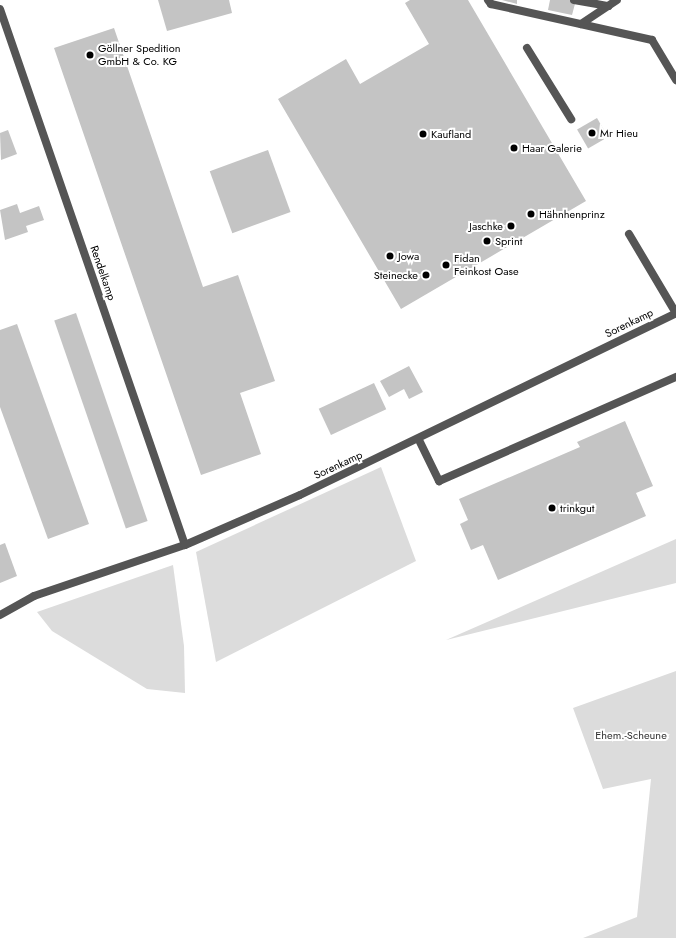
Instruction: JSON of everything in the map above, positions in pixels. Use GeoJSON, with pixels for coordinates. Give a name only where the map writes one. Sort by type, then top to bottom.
{"type":"FeatureCollection","features":[{"type":"Feature","properties":{"kind":"street"},"geometry":{"type":"LineString","coordinates":[[488,0],[491,4],[652,40],[676,80]]}},
{"type":"Feature","properties":{"kind":"street"},"geometry":{"type":"LineString","coordinates":[[574,0],[608,6]]}},
{"type":"Feature","properties":{"kind":"street"},"geometry":{"type":"LineString","coordinates":[[581,24],[617,0]]}},
{"type":"Feature","properties":{"kind":"street","name":"Rendelkamp"},"geometry":{"type":"LineString","coordinates":[[0,9],[186,545]]}},
{"type":"Feature","properties":{"kind":"street"},"geometry":{"type":"LineString","coordinates":[[527,48],[571,119]]}},
{"type":"Feature","properties":{"kind":"street"},"geometry":{"type":"LineString","coordinates":[[630,234],[676,313]]}},
{"type":"Feature","properties":{"kind":"street","name":"Sorenkamp"},"geometry":{"type":"LineString","coordinates":[[0,615],[34,596],[186,545],[419,440],[676,313]]}},
{"type":"Feature","properties":{"kind":"street"},"geometry":{"type":"LineString","coordinates":[[419,440],[439,481],[676,377]]}},
{"type":"Feature","properties":{"kind":"green space"},"geometry":{"type":"Polygon","coordinates":[[[381,467],[416,561],[216,662],[196,552],[381,467]]]}},
{"type":"Feature","properties":{"kind":"green space"},"geometry":{"type":"Polygon","coordinates":[[[676,539],[676,583],[446,640],[676,539]]]}},
{"type":"Feature","properties":{"kind":"green space"},"geometry":{"type":"Polygon","coordinates":[[[173,565],[184,646],[185,693],[147,689],[52,631],[37,612],[173,565]]]}},
{"type":"Feature","properties":{"kind":"green space","name":"Ehem.-Scheune"},"geometry":{"type":"Polygon","coordinates":[[[676,671],[676,938],[583,938],[637,917],[651,779],[603,789],[573,708],[676,671]]]}},
{"type":"Feature","properties":{"kind":"building"},"geometry":{"type":"Polygon","coordinates":[[[158,0],[229,0],[232,13],[167,31],[158,0]]]}},
{"type":"Feature","properties":{"kind":"building","name":"Kaufland"},"geometry":{"type":"Polygon","coordinates":[[[410,0],[468,0],[586,201],[401,309],[278,99],[346,59],[360,84],[429,44],[405,3],[410,0]]]}},
{"type":"Feature","properties":{"kind":"building"},"geometry":{"type":"Polygon","coordinates":[[[502,0],[517,0],[517,4],[502,0]]]}},
{"type":"Feature","properties":{"kind":"building"},"geometry":{"type":"Polygon","coordinates":[[[550,0],[576,0],[572,15],[548,10],[550,0]]]}},
{"type":"Feature","properties":{"kind":"building"},"geometry":{"type":"Polygon","coordinates":[[[114,28],[203,287],[238,275],[275,381],[240,393],[261,454],[201,475],[54,48],[114,28]]]}},
{"type":"Feature","properties":{"kind":"building","name":"Mr Hieu"},"geometry":{"type":"Polygon","coordinates":[[[597,118],[608,137],[588,149],[577,130],[597,118]]]}},
{"type":"Feature","properties":{"kind":"building"},"geometry":{"type":"Polygon","coordinates":[[[8,130],[17,154],[1,160],[0,133],[8,130]]]}},
{"type":"Feature","properties":{"kind":"building"},"geometry":{"type":"Polygon","coordinates":[[[268,150],[291,212],[232,233],[210,171],[268,150]]]}},
{"type":"Feature","properties":{"kind":"building"},"geometry":{"type":"Polygon","coordinates":[[[17,204],[20,213],[39,206],[44,220],[26,226],[28,232],[5,240],[0,210],[17,204]]]}},
{"type":"Feature","properties":{"kind":"building"},"geometry":{"type":"Polygon","coordinates":[[[76,313],[148,521],[126,529],[54,320],[76,313]]]}},
{"type":"Feature","properties":{"kind":"building"},"geometry":{"type":"Polygon","coordinates":[[[17,324],[89,524],[48,539],[0,407],[0,330],[17,324]]]}},
{"type":"Feature","properties":{"kind":"building"},"geometry":{"type":"Polygon","coordinates":[[[409,366],[423,392],[409,399],[404,389],[389,397],[380,381],[409,366]]]}},
{"type":"Feature","properties":{"kind":"building"},"geometry":{"type":"Polygon","coordinates":[[[374,383],[386,409],[331,435],[319,409],[374,383]]]}},
{"type":"Feature","properties":{"kind":"building","name":"trinkgut"},"geometry":{"type":"Polygon","coordinates":[[[625,421],[653,486],[636,493],[646,516],[498,580],[483,545],[471,550],[460,524],[468,520],[459,499],[580,447],[577,442],[625,421]]]}},
{"type":"Feature","properties":{"kind":"building"},"geometry":{"type":"Polygon","coordinates":[[[5,543],[17,576],[0,583],[0,545],[5,543]]]}},
{"type":"Feature","properties":{"kind":"place","name":"Göllner Spedition GmbH & Co. KG"},"geometry":{"type":"Point","coordinates":[90,55]}},
{"type":"Feature","properties":{"kind":"place","name":"Mr Hieu"},"geometry":{"type":"Point","coordinates":[592,133]}},
{"type":"Feature","properties":{"kind":"place","name":"Kaufland"},"geometry":{"type":"Point","coordinates":[423,134]}},
{"type":"Feature","properties":{"kind":"place","name":"Haar Galerie"},"geometry":{"type":"Point","coordinates":[514,148]}},
{"type":"Feature","properties":{"kind":"place","name":"Hähnhenprinz"},"geometry":{"type":"Point","coordinates":[531,214]}},
{"type":"Feature","properties":{"kind":"place","name":"Jaschke"},"geometry":{"type":"Point","coordinates":[511,226]}},
{"type":"Feature","properties":{"kind":"place","name":"Sprint"},"geometry":{"type":"Point","coordinates":[487,241]}},
{"type":"Feature","properties":{"kind":"place","name":"Jowa"},"geometry":{"type":"Point","coordinates":[390,256]}},
{"type":"Feature","properties":{"kind":"place","name":"Fidan Feinkost Oase"},"geometry":{"type":"Point","coordinates":[446,265]}},
{"type":"Feature","properties":{"kind":"place","name":"Steinecke"},"geometry":{"type":"Point","coordinates":[426,275]}},
{"type":"Feature","properties":{"kind":"place","name":"trinkgut"},"geometry":{"type":"Point","coordinates":[552,508]}}]}
